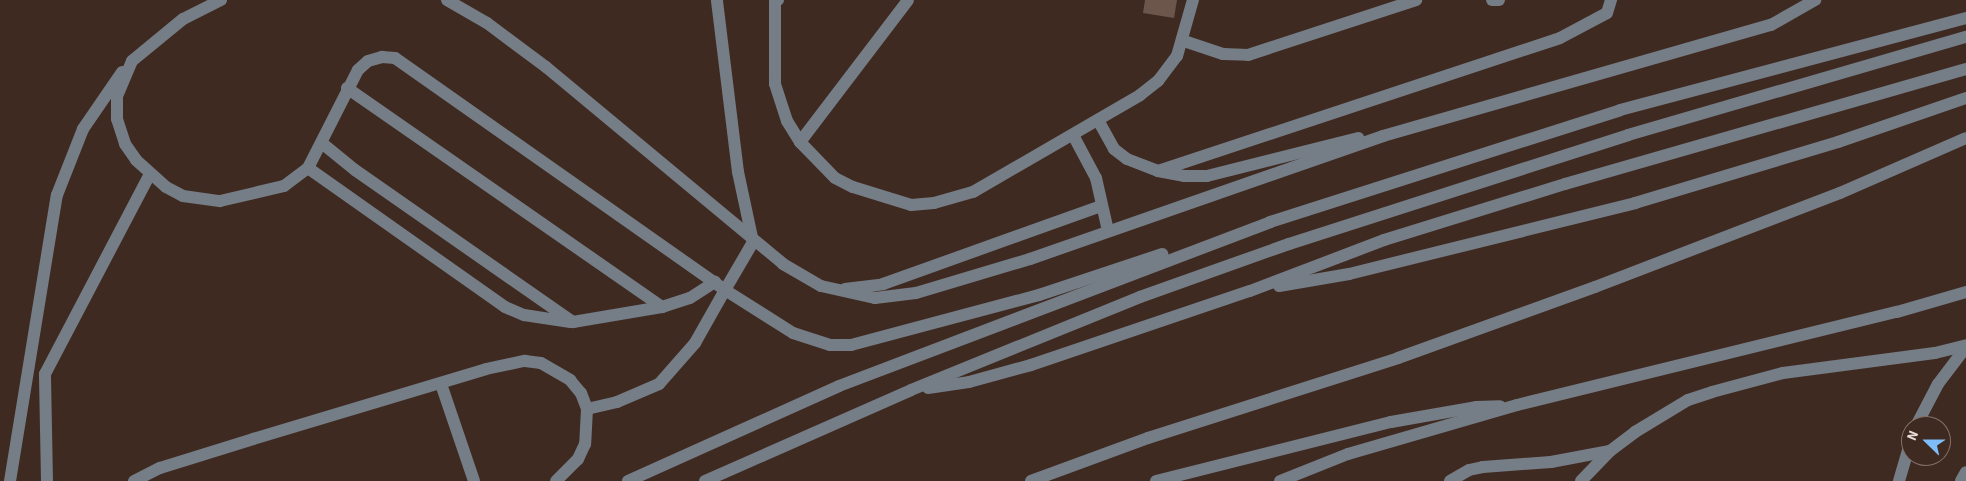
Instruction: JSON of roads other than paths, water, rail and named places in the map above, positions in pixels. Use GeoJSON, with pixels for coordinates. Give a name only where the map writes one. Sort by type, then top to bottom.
{"type":"FeatureCollection","features":[{"type":"Feature","properties":{"kind":"street"},"geometry":{"type":"LineString","coordinates":[[10,481],[57,195],[83,129],[112,84],[132,62],[183,19],[221,0]]}},
{"type":"Feature","properties":{"kind":"street"},"geometry":{"type":"LineString","coordinates":[[447,0],[488,23],[546,68],[753,242],[783,264],[835,291],[875,298],[916,293],[1030,259],[1383,136],[1771,25],[1815,0]]}},
{"type":"Feature","properties":{"kind":"street"},"geometry":{"type":"LineString","coordinates":[[587,409],[625,399],[659,384],[695,343],[753,242],[738,172],[717,0]]}},
{"type":"Feature","properties":{"kind":"street"},"geometry":{"type":"LineString","coordinates":[[774,0],[775,84],[780,105],[800,142],[835,178],[853,187],[911,205],[934,202],[973,192],[1073,135],[1158,81],[1168,70],[1184,41],[1192,0]]}},
{"type":"Feature","properties":{"kind":"street"},"geometry":{"type":"LineString","coordinates":[[800,142],[908,0]]}},
{"type":"Feature","properties":{"kind":"street"},"geometry":{"type":"LineString","coordinates":[[1184,41],[1223,54],[1248,55],[1416,0]]}},
{"type":"Feature","properties":{"kind":"street"},"geometry":{"type":"LineString","coordinates":[[1492,0],[1499,0]]}},
{"type":"Feature","properties":{"kind":"street"},"geometry":{"type":"LineString","coordinates":[[1158,171],[1560,38],[1607,13],[1611,0]]}},
{"type":"Feature","properties":{"kind":"street"},"geometry":{"type":"LineString","coordinates":[[132,62],[117,96],[117,118],[125,144],[150,174],[183,196],[220,201],[284,186],[308,168],[323,144],[332,118],[347,88],[368,61],[382,57],[404,61],[725,290],[793,333],[830,345],[851,345],[1039,295],[1182,247],[1270,222],[1620,110],[1966,18]]}},
{"type":"Feature","properties":{"kind":"street"},"geometry":{"type":"LineString","coordinates":[[705,481],[911,390],[1140,297],[1426,198],[1966,37]]}},
{"type":"Feature","properties":{"kind":"street"},"geometry":{"type":"LineString","coordinates":[[911,390],[969,382],[1031,365],[1250,291],[1384,240],[1556,187],[1966,69]]}},
{"type":"Feature","properties":{"kind":"street"},"geometry":{"type":"LineString","coordinates":[[347,88],[662,307]]}},
{"type":"Feature","properties":{"kind":"street"},"geometry":{"type":"LineString","coordinates":[[1250,291],[1349,274],[1635,203],[1838,142],[1966,98]]}},
{"type":"Feature","properties":{"kind":"street"},"geometry":{"type":"LineString","coordinates":[[1098,120],[1114,149],[1126,159],[1158,171],[1184,176],[1208,176],[1348,139],[1383,136]]}},
{"type":"Feature","properties":{"kind":"street"},"geometry":{"type":"LineString","coordinates":[[1073,135],[1096,178],[1108,231]]}},
{"type":"Feature","properties":{"kind":"street"},"geometry":{"type":"LineString","coordinates":[[1031,481],[1148,438],[1398,358],[1595,287],[1840,193],[1966,138]]}},
{"type":"Feature","properties":{"kind":"street"},"geometry":{"type":"LineString","coordinates":[[323,144],[355,170],[573,322]]}},
{"type":"Feature","properties":{"kind":"street"},"geometry":{"type":"LineString","coordinates":[[308,168],[505,307],[531,316],[573,322],[662,307],[690,298],[715,282]]}},
{"type":"Feature","properties":{"kind":"street"},"geometry":{"type":"LineString","coordinates":[[47,481],[45,374],[150,174]]}},
{"type":"Feature","properties":{"kind":"street"},"geometry":{"type":"LineString","coordinates":[[835,291],[883,284],[1101,206]]}},
{"type":"Feature","properties":{"kind":"street"},"geometry":{"type":"LineString","coordinates":[[628,481],[839,386],[1270,222]]}},
{"type":"Feature","properties":{"kind":"street"},"geometry":{"type":"LineString","coordinates":[[1280,481],[1348,454],[1517,405],[1897,312],[1966,292]]}},
{"type":"Feature","properties":{"kind":"street"},"geometry":{"type":"LineString","coordinates":[[1921,416],[1938,384],[1966,346]]}},
{"type":"Feature","properties":{"kind":"street"},"geometry":{"type":"LineString","coordinates":[[1581,481],[1610,451],[1688,400],[1744,382],[1935,353],[1966,346]]}},
{"type":"Feature","properties":{"kind":"street"},"geometry":{"type":"LineString","coordinates":[[134,481],[147,472],[509,363],[541,363],[570,380],[581,393],[587,409],[585,444],[578,459],[556,481]]}},
{"type":"Feature","properties":{"kind":"street"},"geometry":{"type":"LineString","coordinates":[[441,384],[474,481]]}},
{"type":"Feature","properties":{"kind":"street"},"geometry":{"type":"LineString","coordinates":[[1156,481],[1391,422],[1476,407],[1517,405]]}},
{"type":"Feature","properties":{"kind":"street"},"geometry":{"type":"LineString","coordinates":[[1450,481],[1469,470],[1551,462],[1610,451]]}},
{"type":"Feature","properties":{"kind":"street"},"geometry":{"type":"LineString","coordinates":[[1900,481],[1904,466]]}},
{"type":"Feature","properties":{"kind":"street"},"geometry":{"type":"LineString","coordinates":[[1960,481],[1966,472]]}}]}
